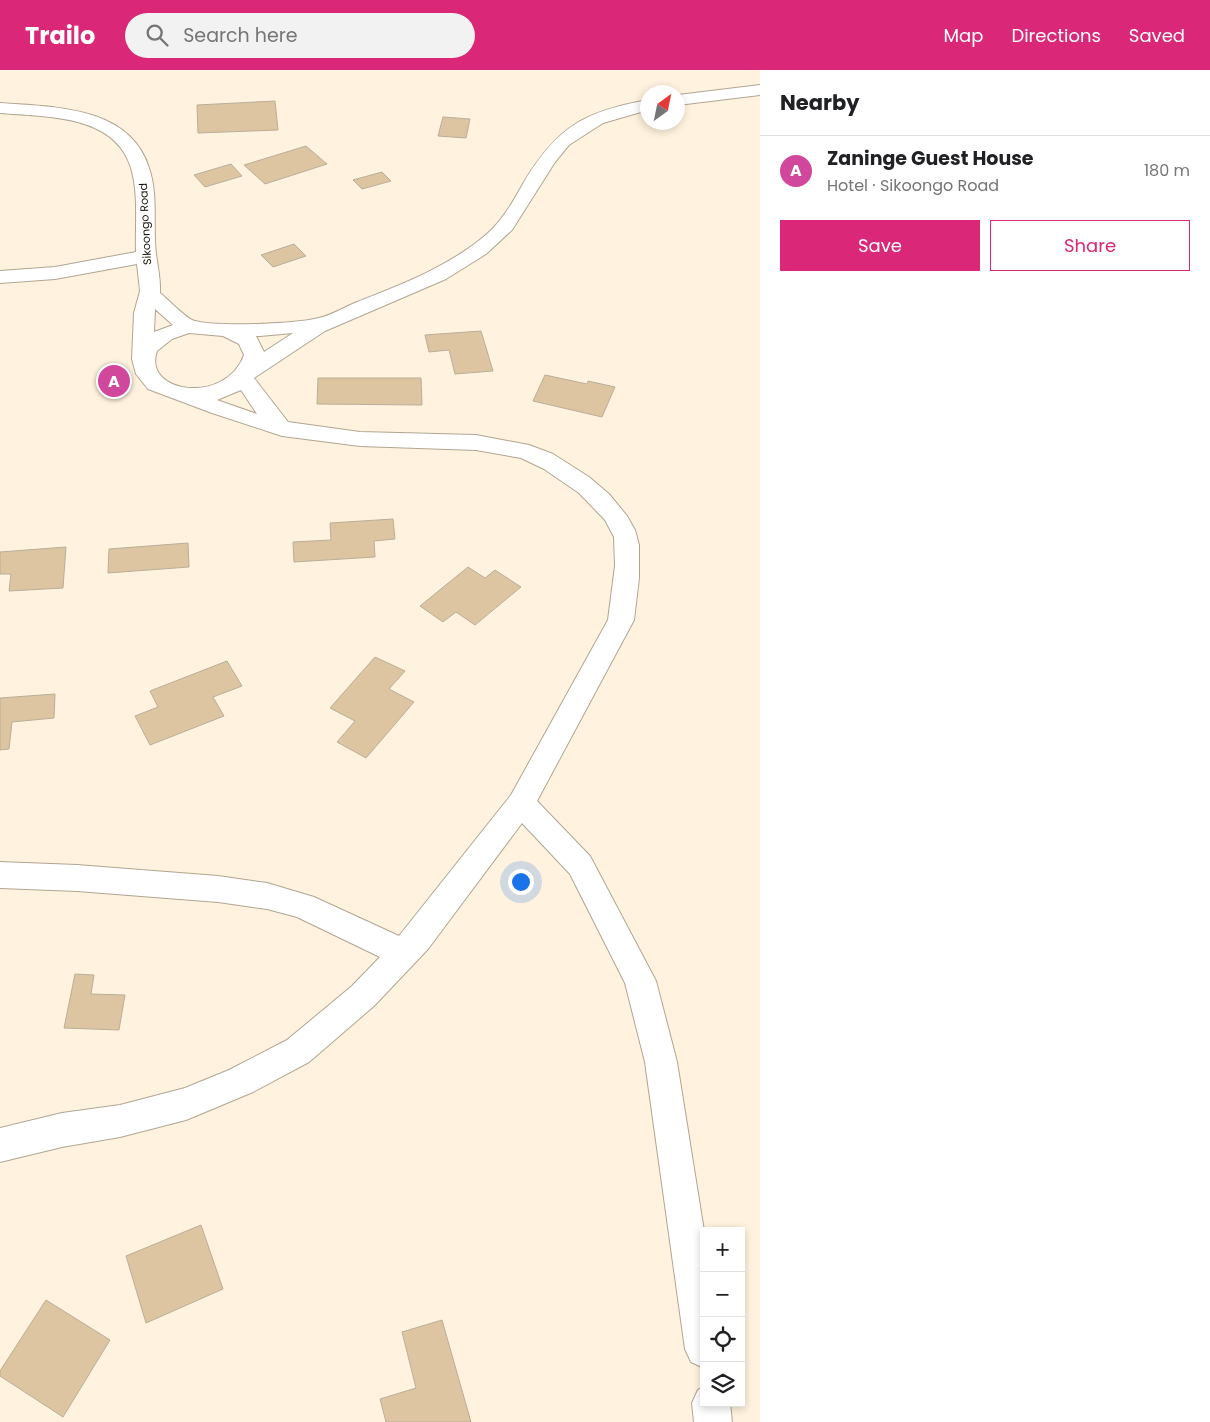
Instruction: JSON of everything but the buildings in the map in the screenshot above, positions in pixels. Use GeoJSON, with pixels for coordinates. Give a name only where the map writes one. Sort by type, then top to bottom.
{"type":"FeatureCollection","features":[{"type":"Feature","properties":{"kind":"street"},"geometry":{"type":"LineString","coordinates":[[685,99],[760,90]]}},
{"type":"Feature","properties":{"kind":"street"},"geometry":{"type":"LineString","coordinates":[[181,394],[216,392],[232,387],[249,373],[325,323],[449,268],[482,247],[510,222],[554,150],[565,140],[604,116],[640,107]]}},
{"type":"Feature","properties":{"kind":"street","name":"Sikoongo Road"},"geometry":{"type":"LineString","coordinates":[[0,108],[60,113],[90,120],[113,130],[126,141],[141,167],[147,233],[146,256],[151,295]]}},
{"type":"Feature","properties":{"kind":"street"},"geometry":{"type":"LineString","coordinates":[[0,277],[74,271],[146,256]]}},
{"type":"Feature","properties":{"kind":"street"},"geometry":{"type":"LineString","coordinates":[[0,1144],[62,1130],[120,1121],[186,1104],[241,1081],[298,1051],[363,996],[417,939],[521,803],[621,620],[626,586],[626,538],[613,515],[595,493],[561,468],[523,450],[468,442],[338,438],[282,429],[255,422],[181,394],[165,390],[152,381],[144,370],[145,311],[151,295],[188,327]]}},
{"type":"Feature","properties":{"kind":"street"},"geometry":{"type":"LineString","coordinates":[[143,359],[148,348],[158,339],[188,327],[210,326],[260,330],[325,323]]}},
{"type":"Feature","properties":{"kind":"street"},"geometry":{"type":"LineString","coordinates":[[230,329],[244,336],[252,346],[256,356],[249,373],[271,417],[282,429]]}},
{"type":"Feature","properties":{"kind":"street"},"geometry":{"type":"LineString","coordinates":[[521,803],[580,865],[640,981],[661,1062],[700,1322]]}},
{"type":"Feature","properties":{"kind":"street"},"geometry":{"type":"LineString","coordinates":[[0,875],[77,878],[218,889],[267,896],[302,906],[403,953]]}},
{"type":"Feature","properties":{"kind":"street"},"geometry":{"type":"LineString","coordinates":[[711,1407],[713,1422]]}},
{"type":"Feature","properties":{"kind":"place","name":"Zaninge Guest House"},"geometry":{"type":"Point","coordinates":[114,381]}}]}
